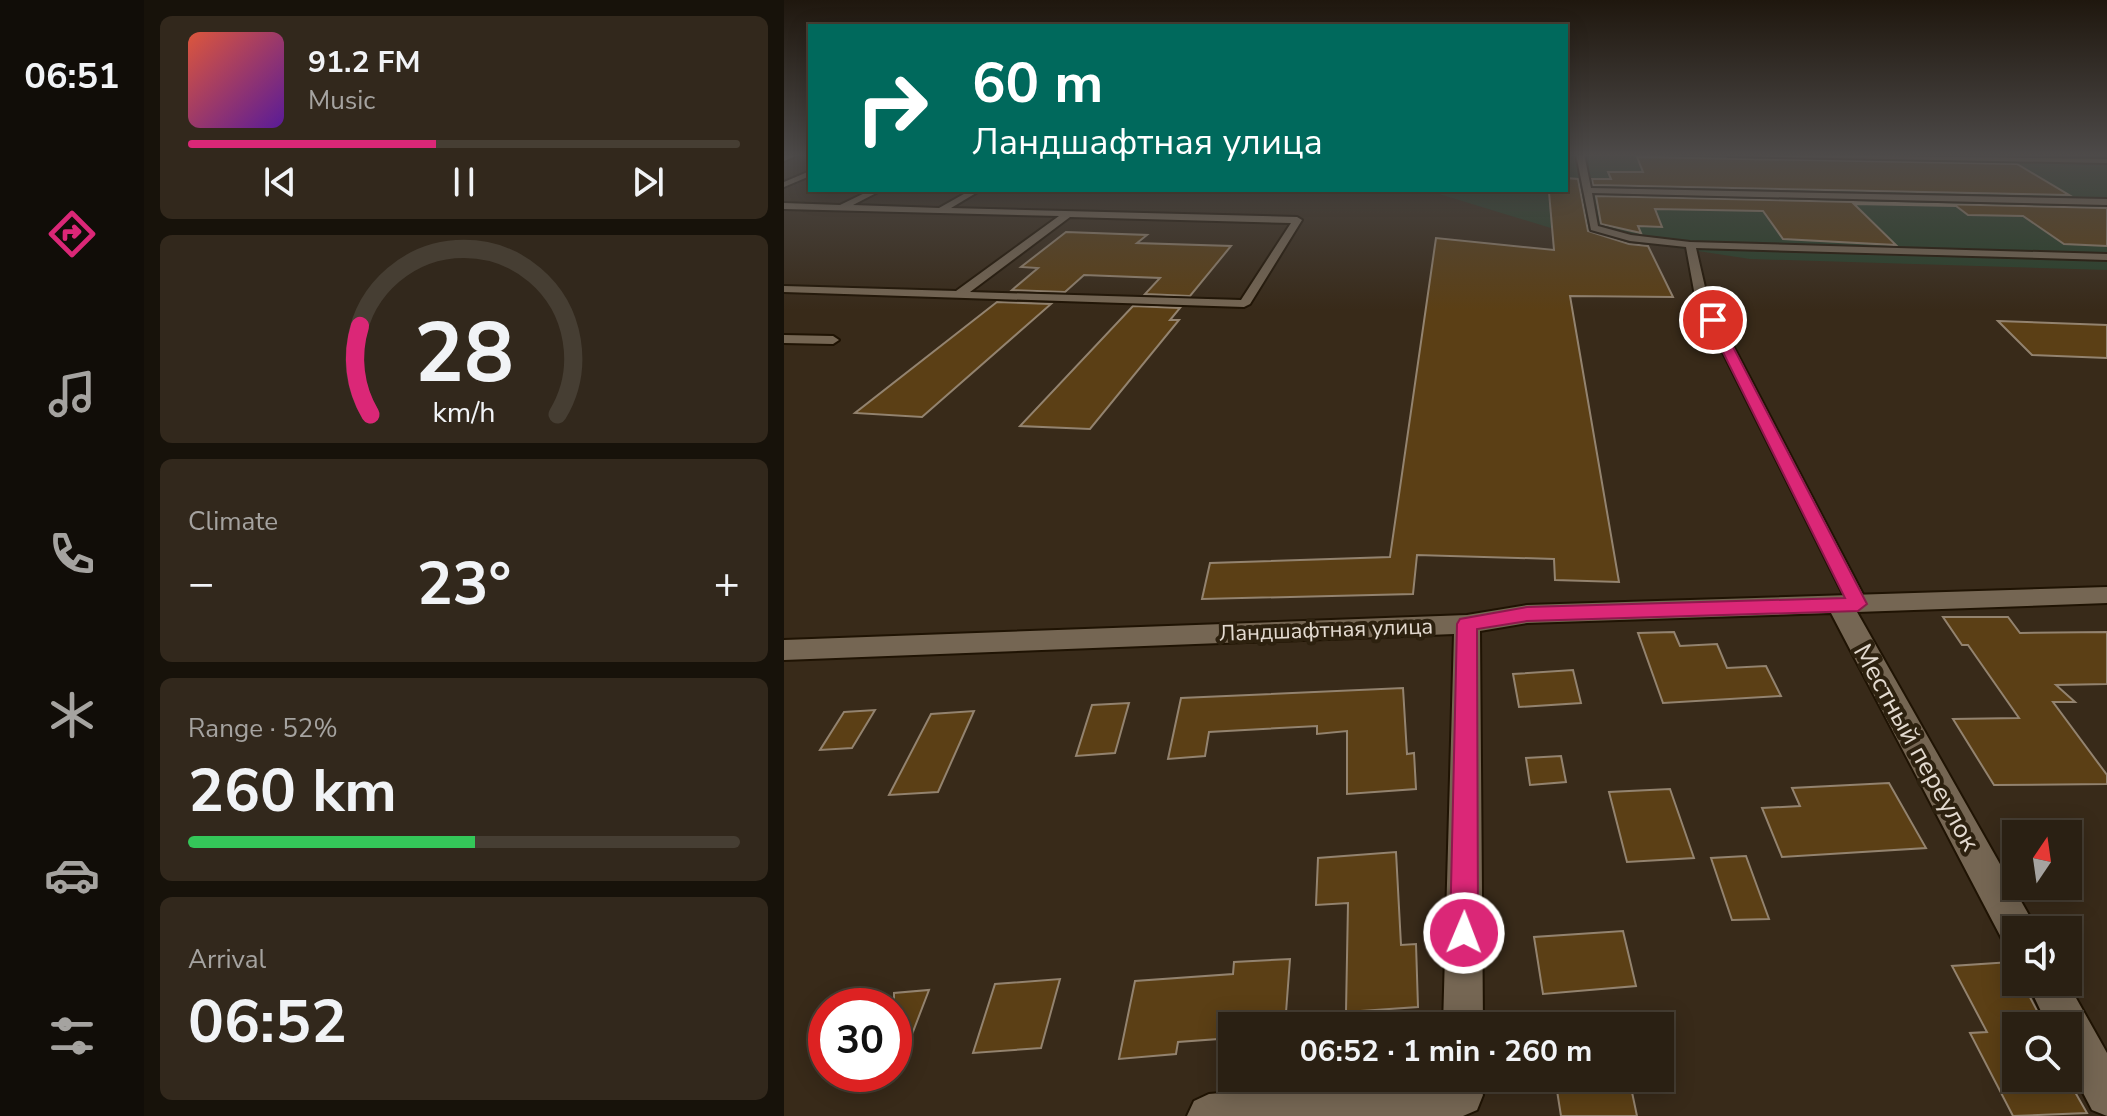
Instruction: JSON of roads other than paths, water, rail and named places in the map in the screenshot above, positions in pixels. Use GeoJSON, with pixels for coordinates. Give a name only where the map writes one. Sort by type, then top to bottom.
{"type":"FeatureCollection","features":[{"type":"Feature","properties":{"kind":"street","name":"Ландшафтная улица"},"geometry":{"type":"LineString","coordinates":[[784,650],[1467,624],[1527,614],[2107,595]]}},
{"type":"Feature","properties":{"kind":"street","name":"Местный переулок"},"geometry":{"type":"LineString","coordinates":[[1849,605],[2010,916]]}},
{"type":"Feature","properties":{"kind":"street"},"geometry":{"type":"LineString","coordinates":[[1463,1012],[1467,624]]}},
{"type":"Feature","properties":{"kind":"street"},"geometry":{"type":"LineString","coordinates":[[2054,996],[2107,1095]]}},
{"type":"Feature","properties":{"kind":"street"},"geometry":{"type":"LineString","coordinates":[[1209,1116],[1462,1096]]}},
{"type":"Feature","properties":{"kind":"lane"},"geometry":{"type":"LineString","coordinates":[[784,289],[1244,304],[1297,220],[786,206]]}},
{"type":"Feature","properties":{"kind":"lane"},"geometry":{"type":"LineString","coordinates":[[841,208],[845,206]]}},
{"type":"Feature","properties":{"kind":"lane"},"geometry":{"type":"LineString","coordinates":[[940,210],[947,206]]}},
{"type":"Feature","properties":{"kind":"lane"},"geometry":{"type":"LineString","coordinates":[[1590,206],[1594,228],[1630,238],[1690,245],[2107,257]]}},
{"type":"Feature","properties":{"kind":"lane"},"geometry":{"type":"LineString","coordinates":[[958,295],[1068,214]]}},
{"type":"Feature","properties":{"kind":"lane"},"geometry":{"type":"LineString","coordinates":[[1690,245],[1701,296],[1849,605]]}},
{"type":"Feature","properties":{"kind":"lane"},"geometry":{"type":"LineString","coordinates":[[784,339],[833,340]]}}]}
